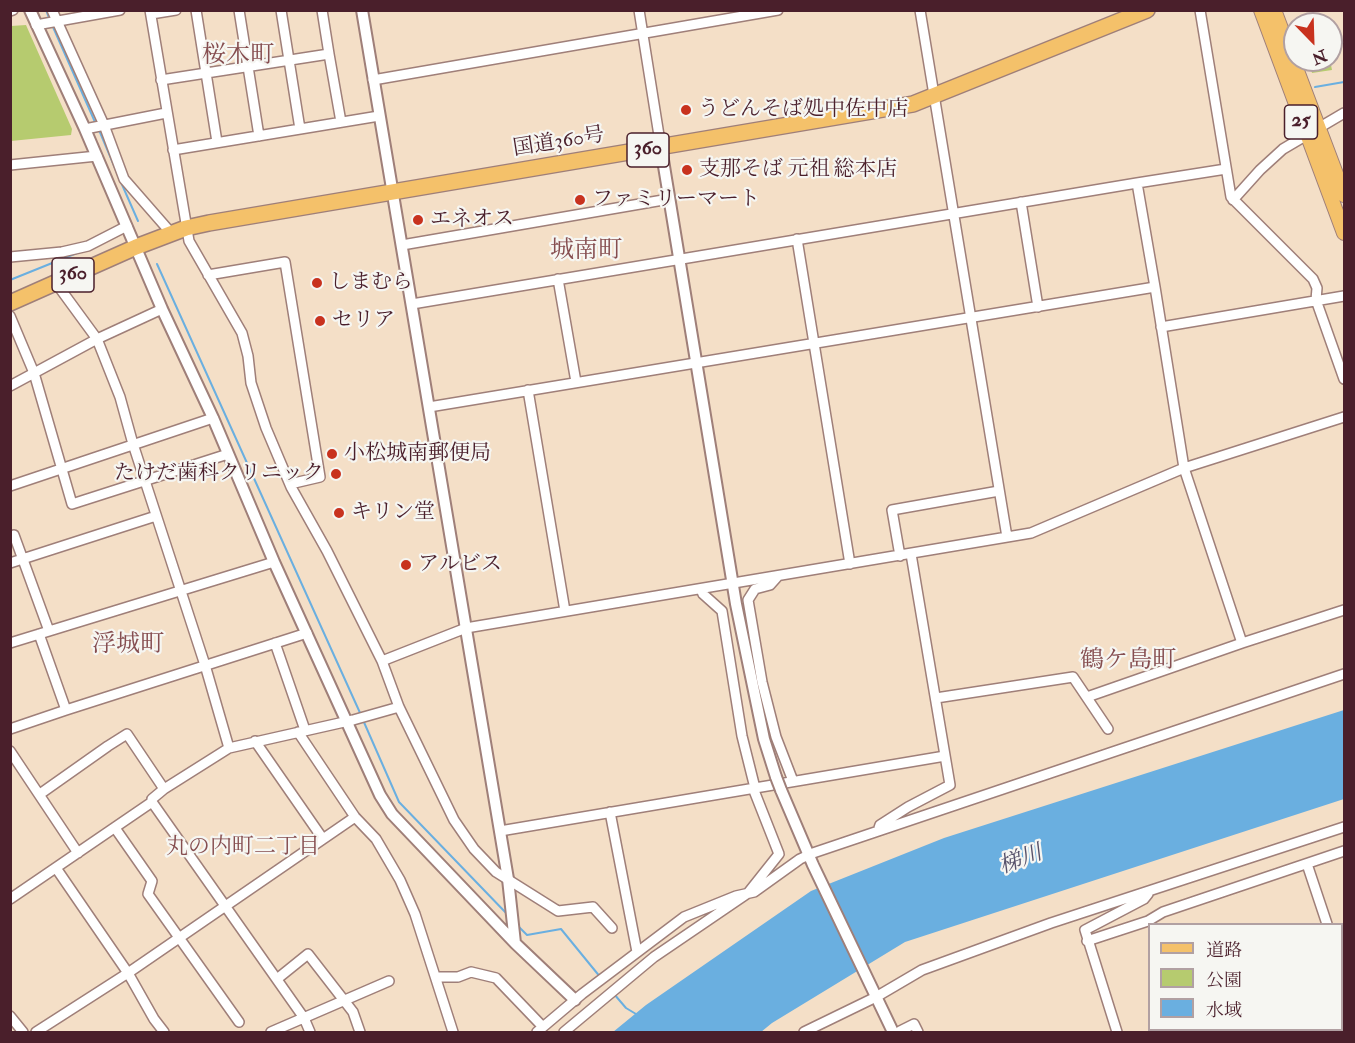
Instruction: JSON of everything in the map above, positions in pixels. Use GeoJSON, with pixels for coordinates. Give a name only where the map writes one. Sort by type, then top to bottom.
{"type":"FeatureCollection","features":[{"type":"Feature","properties":{"kind":"highway","name":"国道360号"},"geometry":{"type":"LineString","coordinates":[[10,303],[136,247],[209,223],[906,106],[933,98],[1148,10]]}},
{"type":"Feature","properties":{"kind":"main road","name":"25"},"geometry":{"type":"LineString","coordinates":[[1261,10],[1344,233]]}},
{"type":"Feature","properties":{"kind":"main road","name":"25"},"geometry":{"type":"LineString","coordinates":[[1274,10],[1344,195]]}},
{"type":"Feature","properties":{"kind":"street"},"geometry":{"type":"LineString","coordinates":[[30,10],[97,156],[162,309],[213,418],[274,562],[350,721],[380,795],[392,814],[515,943],[575,1000]]}},
{"type":"Feature","properties":{"kind":"street"},"geometry":{"type":"LineString","coordinates":[[52,10],[104,125],[124,179],[189,241],[242,333],[248,356],[251,383],[266,428],[290,484],[327,551],[382,661],[399,707],[453,820],[474,849],[496,872],[558,911],[593,907],[612,928]]}},
{"type":"Feature","properties":{"kind":"street"},"geometry":{"type":"LineString","coordinates":[[36,26],[120,10]]}},
{"type":"Feature","properties":{"kind":"street"},"geometry":{"type":"LineString","coordinates":[[176,10],[150,12],[173,150],[179,231]]}},
{"type":"Feature","properties":{"kind":"street"},"geometry":{"type":"LineString","coordinates":[[195,10],[217,142]]}},
{"type":"Feature","properties":{"kind":"street"},"geometry":{"type":"LineString","coordinates":[[239,10],[259,136]]}},
{"type":"Feature","properties":{"kind":"street"},"geometry":{"type":"LineString","coordinates":[[280,10],[300,129]]}},
{"type":"Feature","properties":{"kind":"street"},"geometry":{"type":"LineString","coordinates":[[322,10],[341,122]]}},
{"type":"Feature","properties":{"kind":"street"},"geometry":{"type":"LineString","coordinates":[[362,10],[508,879],[515,943]]}},
{"type":"Feature","properties":{"kind":"street"},"geometry":{"type":"LineString","coordinates":[[639,10],[733,584],[764,739],[781,790],[811,860],[874,992],[896,1032],[914,1024],[918,1032]]}},
{"type":"Feature","properties":{"kind":"street"},"geometry":{"type":"LineString","coordinates":[[373,80],[778,10]]}},
{"type":"Feature","properties":{"kind":"street"},"geometry":{"type":"LineString","coordinates":[[920,10],[1006,537]]}},
{"type":"Feature","properties":{"kind":"street"},"geometry":{"type":"LineString","coordinates":[[1200,10],[1231,197],[1314,279],[1317,288],[1316,300],[1344,379]]}},
{"type":"Feature","properties":{"kind":"street"},"geometry":{"type":"LineString","coordinates":[[161,80],[329,54]]}},
{"type":"Feature","properties":{"kind":"street"},"geometry":{"type":"LineString","coordinates":[[85,129],[166,113]]}},
{"type":"Feature","properties":{"kind":"street"},"geometry":{"type":"LineString","coordinates":[[1233,200],[1283,149],[1344,113]]}},
{"type":"Feature","properties":{"kind":"street"},"geometry":{"type":"LineString","coordinates":[[173,150],[379,116]]}},
{"type":"Feature","properties":{"kind":"street"},"geometry":{"type":"LineString","coordinates":[[10,165],[97,156]]}},
{"type":"Feature","properties":{"kind":"street"},"geometry":{"type":"LineString","coordinates":[[412,304],[1226,169]]}},
{"type":"Feature","properties":{"kind":"street"},"geometry":{"type":"LineString","coordinates":[[1137,183],[1184,468],[1242,644]]}},
{"type":"Feature","properties":{"kind":"street"},"geometry":{"type":"LineString","coordinates":[[402,245],[669,200]]}},
{"type":"Feature","properties":{"kind":"street"},"geometry":{"type":"LineString","coordinates":[[1021,202],[1038,307]]}},
{"type":"Feature","properties":{"kind":"street"},"geometry":{"type":"LineString","coordinates":[[10,257],[62,252],[88,246],[127,226]]}},
{"type":"Feature","properties":{"kind":"street"},"geometry":{"type":"LineString","coordinates":[[797,239],[850,564]]}},
{"type":"Feature","properties":{"kind":"street"},"geometry":{"type":"LineString","coordinates":[[208,274],[285,262],[320,477],[290,484]]}},
{"type":"Feature","properties":{"kind":"street"},"geometry":{"type":"LineString","coordinates":[[558,279],[576,382]]}},
{"type":"Feature","properties":{"kind":"street"},"geometry":{"type":"LineString","coordinates":[[56,283],[97,339],[120,397],[229,748]]}},
{"type":"Feature","properties":{"kind":"street"},"geometry":{"type":"LineString","coordinates":[[429,407],[1155,287]]}},
{"type":"Feature","properties":{"kind":"street"},"geometry":{"type":"LineString","coordinates":[[1161,327],[1344,296]]}},
{"type":"Feature","properties":{"kind":"street"},"geometry":{"type":"LineString","coordinates":[[10,386],[97,339],[162,309]]}},
{"type":"Feature","properties":{"kind":"street"},"geometry":{"type":"LineString","coordinates":[[10,316],[34,373],[72,504],[228,454]]}},
{"type":"Feature","properties":{"kind":"street"},"geometry":{"type":"LineString","coordinates":[[528,390],[565,611]]}},
{"type":"Feature","properties":{"kind":"street"},"geometry":{"type":"LineString","coordinates":[[382,661],[466,628],[1031,533],[1184,468],[1344,417]]}},
{"type":"Feature","properties":{"kind":"street"},"geometry":{"type":"LineString","coordinates":[[10,486],[213,418]]}},
{"type":"Feature","properties":{"kind":"street"},"geometry":{"type":"LineString","coordinates":[[900,556],[892,510],[999,491]]}},
{"type":"Feature","properties":{"kind":"street"},"geometry":{"type":"LineString","coordinates":[[10,563],[156,516]]}},
{"type":"Feature","properties":{"kind":"street"},"geometry":{"type":"LineString","coordinates":[[14,535],[50,631]]}},
{"type":"Feature","properties":{"kind":"street"},"geometry":{"type":"LineString","coordinates":[[878,830],[880,825],[908,807],[950,785],[911,554]]}},
{"type":"Feature","properties":{"kind":"street"},"geometry":{"type":"LineString","coordinates":[[10,643],[274,562]]}},
{"type":"Feature","properties":{"kind":"street"},"geometry":{"type":"LineString","coordinates":[[778,576],[770,585],[755,589],[748,600],[762,682],[776,736],[793,782]]}},
{"type":"Feature","properties":{"kind":"street"},"geometry":{"type":"LineString","coordinates":[[564,1032],[654,957],[748,893],[779,854],[754,788],[742,735],[722,610],[703,594],[701,589]]}},
{"type":"Feature","properties":{"kind":"street"},"geometry":{"type":"LineString","coordinates":[[1087,697],[1344,609]]}},
{"type":"Feature","properties":{"kind":"street"},"geometry":{"type":"LineString","coordinates":[[10,729],[308,633]]}},
{"type":"Feature","properties":{"kind":"street"},"geometry":{"type":"LineString","coordinates":[[39,634],[66,710]]}},
{"type":"Feature","properties":{"kind":"street"},"geometry":{"type":"LineString","coordinates":[[275,643],[301,731],[355,817],[376,839],[400,880],[415,914],[453,1032]]}},
{"type":"Feature","properties":{"kind":"street"},"geometry":{"type":"LineString","coordinates":[[436,977],[458,977],[471,972],[496,978],[540,1030],[575,1000],[684,917],[754,892],[811,860],[878,830],[1344,674]]}},
{"type":"Feature","properties":{"kind":"street"},"geometry":{"type":"LineString","coordinates":[[936,698],[1073,677],[1108,729]]}},
{"type":"Feature","properties":{"kind":"street"},"geometry":{"type":"LineString","coordinates":[[10,899],[152,802],[152,799],[164,789],[229,748],[350,721],[399,707]]}},
{"type":"Feature","properties":{"kind":"street"},"geometry":{"type":"LineString","coordinates":[[40,794],[127,734],[164,789]]}},
{"type":"Feature","properties":{"kind":"street"},"geometry":{"type":"LineString","coordinates":[[255,741],[323,838]]}},
{"type":"Feature","properties":{"kind":"street"},"geometry":{"type":"LineString","coordinates":[[10,751],[78,853]]}},
{"type":"Feature","properties":{"kind":"street"},"geometry":{"type":"LineString","coordinates":[[500,831],[945,756]]}},
{"type":"Feature","properties":{"kind":"street"},"geometry":{"type":"LineString","coordinates":[[152,802],[304,1018],[310,1032]]}},
{"type":"Feature","properties":{"kind":"street"},"geometry":{"type":"LineString","coordinates":[[610,812],[637,952]]}},
{"type":"Feature","properties":{"kind":"street"},"geometry":{"type":"LineString","coordinates":[[36,1032],[128,973],[355,817]]}},
{"type":"Feature","properties":{"kind":"street"},"geometry":{"type":"LineString","coordinates":[[804,1032],[874,992],[922,970],[1021,934],[1344,827]]}},
{"type":"Feature","properties":{"kind":"street"},"geometry":{"type":"LineString","coordinates":[[115,828],[152,881],[148,894],[239,1022]]}},
{"type":"Feature","properties":{"kind":"street"},"geometry":{"type":"LineString","coordinates":[[1087,941],[1149,921],[1163,912],[1344,851]]}},
{"type":"Feature","properties":{"kind":"street"},"geometry":{"type":"LineString","coordinates":[[1307,864],[1327,923]]}},
{"type":"Feature","properties":{"kind":"street"},"geometry":{"type":"LineString","coordinates":[[56,868],[128,973],[164,1032]]}},
{"type":"Feature","properties":{"kind":"street"},"geometry":{"type":"LineString","coordinates":[[1117,1032],[1085,930],[1144,900],[1149,892]]}},
{"type":"Feature","properties":{"kind":"street"},"geometry":{"type":"LineString","coordinates":[[277,979],[308,954],[353,1012],[360,1032]]}},
{"type":"Feature","properties":{"kind":"street"},"geometry":{"type":"LineString","coordinates":[[271,1032],[389,981]]}},
{"type":"Feature","properties":{"kind":"street"},"geometry":{"type":"LineString","coordinates":[[10,1016],[23,1032]]}},
{"type":"Feature","properties":{"kind":"green space"},"geometry":{"type":"Polygon","coordinates":[[[26,25],[72,129],[71,135],[11,141],[11,26],[26,25]]]}},
{"type":"Feature","properties":{"kind":"water","name":"梯川"},"geometry":{"type":"Polygon","coordinates":[[[1344,710],[1344,799],[905,942],[772,1023],[761,1032],[613,1032],[646,1005],[811,891],[944,838],[1344,710]]]}},
{"type":"Feature","properties":{"kind":"waterway"},"geometry":{"type":"LineString","coordinates":[[46,10],[49,18]]}},
{"type":"Feature","properties":{"kind":"waterway"},"geometry":{"type":"LineString","coordinates":[[53,27],[95,122]]}},
{"type":"Feature","properties":{"kind":"waterway"},"geometry":{"type":"LineString","coordinates":[[1315,87],[1344,82]]}},
{"type":"Feature","properties":{"kind":"waterway"},"geometry":{"type":"LineString","coordinates":[[99,130],[118,175]]}},
{"type":"Feature","properties":{"kind":"waterway"},"geometry":{"type":"LineString","coordinates":[[120,180],[138,221]]}},
{"type":"Feature","properties":{"kind":"waterway"},"geometry":{"type":"LineString","coordinates":[[10,280],[77,253]]}},
{"type":"Feature","properties":{"kind":"waterway"},"geometry":{"type":"LineString","coordinates":[[157,264],[361,715]]}},
{"type":"Feature","properties":{"kind":"waterway"},"geometry":{"type":"LineString","coordinates":[[363,720],[399,802],[508,915]]}},
{"type":"Feature","properties":{"kind":"waterway"},"geometry":{"type":"LineString","coordinates":[[518,926],[527,935],[561,929],[601,978]]}},
{"type":"Feature","properties":{"kind":"waterway"},"geometry":{"type":"LineString","coordinates":[[614,994],[626,1008],[636,1014]]}},
{"type":"Feature","properties":{"kind":"place","name":"うどんそば処中佐中店"},"geometry":{"type":"Point","coordinates":[686,110]}},
{"type":"Feature","properties":{"kind":"place","name":"支那そば 元祖 総本店"},"geometry":{"type":"Point","coordinates":[687,170]}},
{"type":"Feature","properties":{"kind":"place","name":"ファミリーマート"},"geometry":{"type":"Point","coordinates":[580,200]}},
{"type":"Feature","properties":{"kind":"place","name":"エネオス"},"geometry":{"type":"Point","coordinates":[418,220]}},
{"type":"Feature","properties":{"kind":"place","name":"しまむら"},"geometry":{"type":"Point","coordinates":[317,283]}},
{"type":"Feature","properties":{"kind":"place","name":"セリア"},"geometry":{"type":"Point","coordinates":[320,321]}},
{"type":"Feature","properties":{"kind":"place","name":"小松城南郵便局"},"geometry":{"type":"Point","coordinates":[332,454]}},
{"type":"Feature","properties":{"kind":"place","name":"たけだ歯科クリニック"},"geometry":{"type":"Point","coordinates":[336,474]}},
{"type":"Feature","properties":{"kind":"place","name":"キリン堂"},"geometry":{"type":"Point","coordinates":[339,513]}},
{"type":"Feature","properties":{"kind":"place","name":"アルビス"},"geometry":{"type":"Point","coordinates":[406,565]}},
{"type":"Feature","properties":{"kind":"district","name":"桜木町"},"geometry":{"type":"Point","coordinates":[238,57]}},
{"type":"Feature","properties":{"kind":"district","name":"城南町"},"geometry":{"type":"Point","coordinates":[586,252]}},
{"type":"Feature","properties":{"kind":"district","name":"浮城町"},"geometry":{"type":"Point","coordinates":[128,646]}},
{"type":"Feature","properties":{"kind":"district","name":"鶴ケ島町"},"geometry":{"type":"Point","coordinates":[1128,662]}},
{"type":"Feature","properties":{"kind":"district","name":"丸の内町二丁目"},"geometry":{"type":"Point","coordinates":[243,848]}}]}
